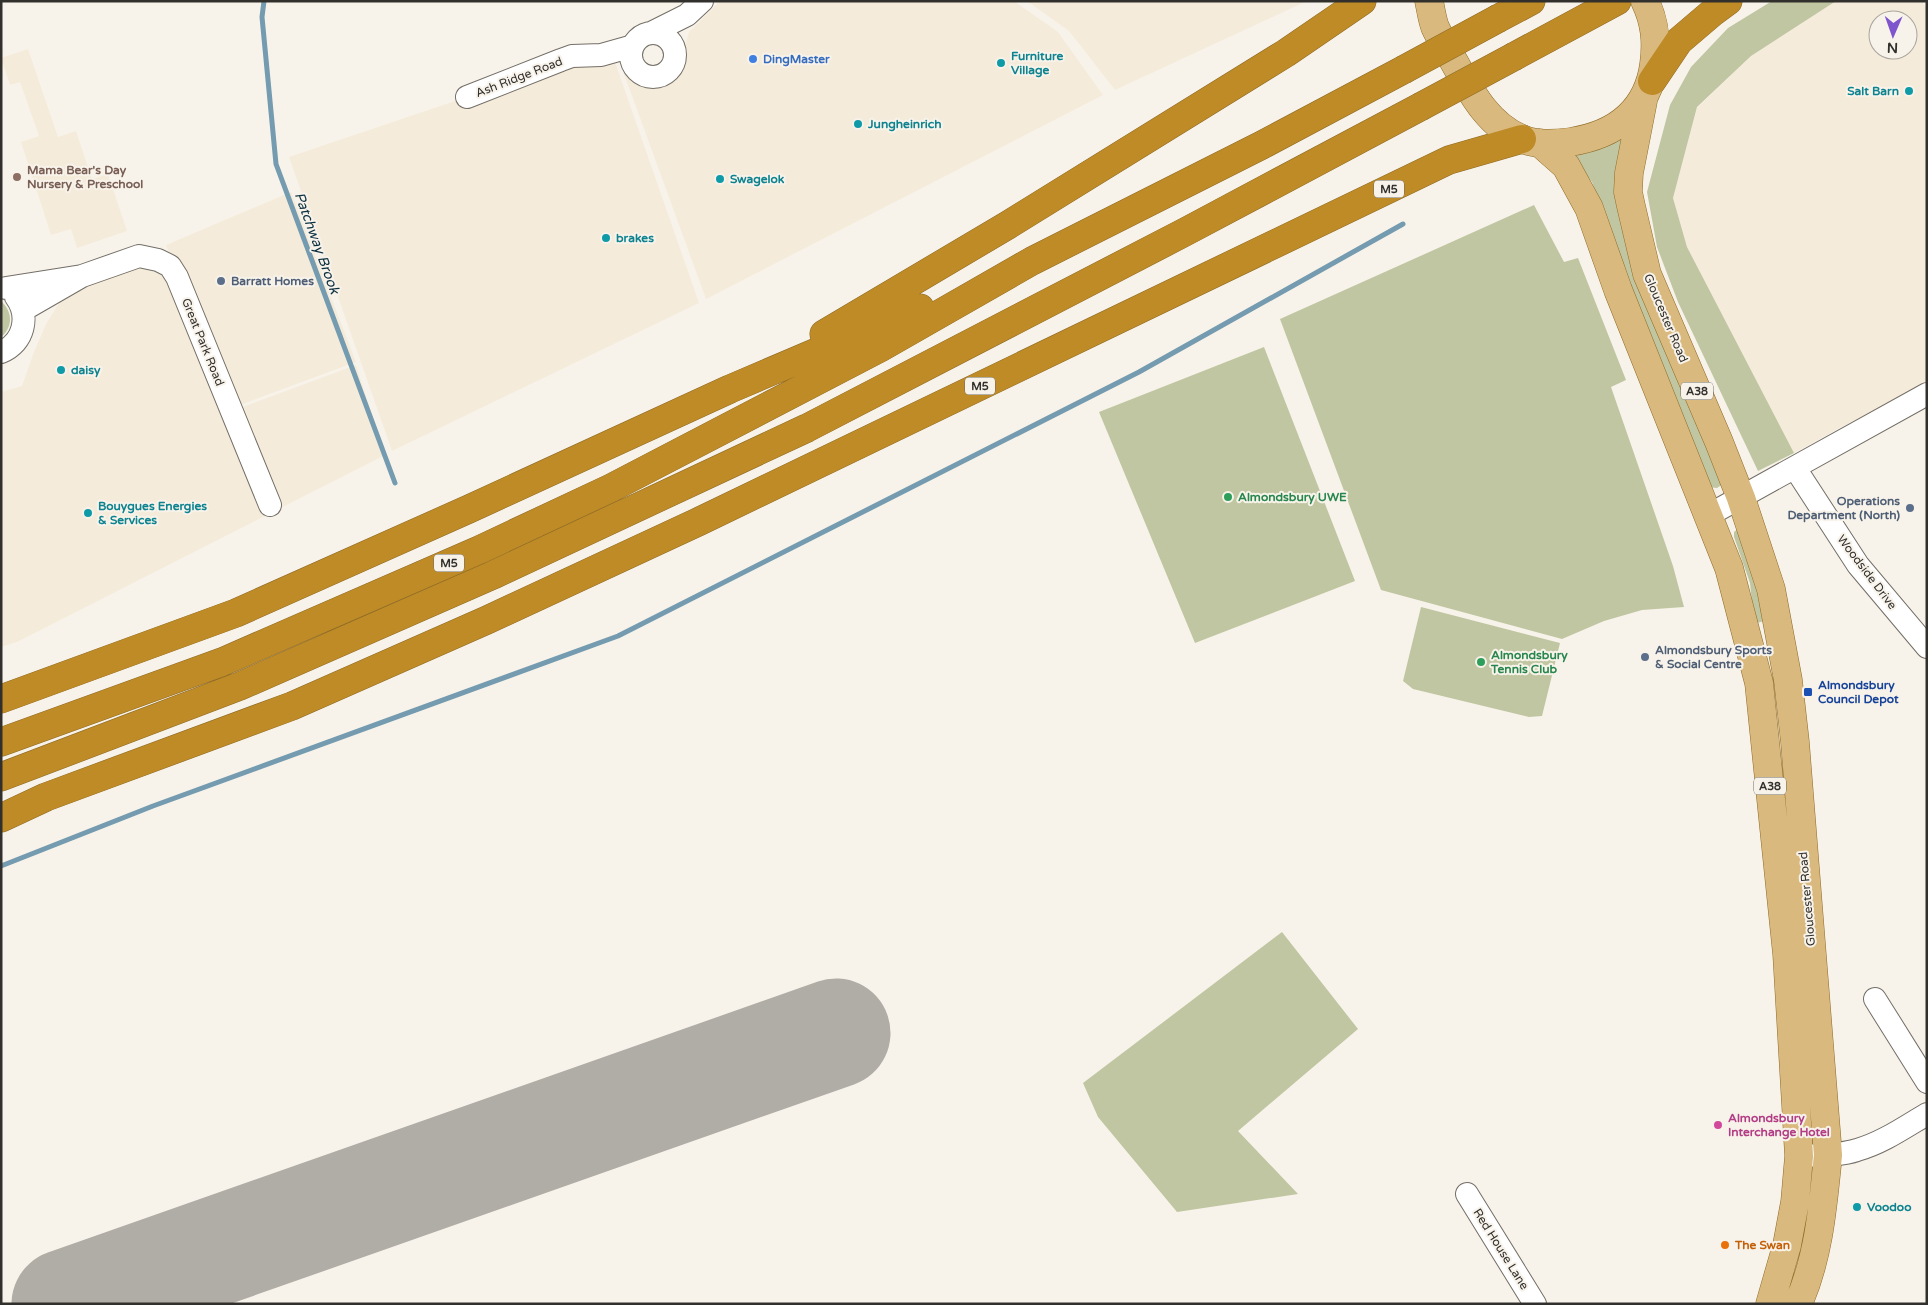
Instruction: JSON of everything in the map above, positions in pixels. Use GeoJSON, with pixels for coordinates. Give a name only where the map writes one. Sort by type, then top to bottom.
{"type":"FeatureCollection","features":[{"type":"Feature","properties":{"kind":"highway","name":"M5"},"geometry":{"type":"LineString","coordinates":[[730,389],[1008,225],[1286,53],[1362,1]]}},
{"type":"Feature","properties":{"kind":"highway","name":"M5"},"geometry":{"type":"LineString","coordinates":[[1,742],[222,662],[479,550],[610,488],[880,348],[1032,261],[1262,144],[1531,1]]}},
{"type":"Feature","properties":{"kind":"highway"},"geometry":{"type":"LineString","coordinates":[[1647,91],[1679,42],[1728,1]]}},
{"type":"Feature","properties":{"kind":"highway","name":"M5"},"geometry":{"type":"LineString","coordinates":[[1,777],[240,686],[493,574],[806,428],[1055,300],[1606,7]]}},
{"type":"Feature","properties":{"kind":"highway","name":"M5"},"geometry":{"type":"LineString","coordinates":[[1,811],[46,797],[292,706],[487,620],[700,521],[1449,160],[1531,141]]}},
{"type":"Feature","properties":{"kind":"highway","name":"M5"},"geometry":{"type":"LineString","coordinates":[[1,700],[236,613],[469,509],[730,389],[1032,261]]}},
{"type":"Feature","properties":{"kind":"highway","name":"M5"},"geometry":{"type":"LineString","coordinates":[[700,521],[1055,300]]}},
{"type":"Feature","properties":{"kind":"highway"},"geometry":{"type":"LineString","coordinates":[[1,818],[46,797]]}},
{"type":"Feature","properties":{"kind":"main road","name":"Gloucester Road"},"geometry":{"type":"LineString","coordinates":[[1428,1],[1435,26],[1473,96],[1490,117],[1508,132],[1531,141],[1566,166],[1589,208],[1618,290],[1729,568],[1759,683],[1787,954],[1799,1156],[1795,1202],[1787,1245],[1770,1304]]}},
{"type":"Feature","properties":{"kind":"main road","name":"Gloucester Road"},"geometry":{"type":"LineString","coordinates":[[1645,1],[1656,33],[1656,49],[1634,144],[1628,192],[1647,274],[1741,498],[1771,590],[1788,680],[1796,752],[1828,1155],[1823,1210],[1814,1256],[1798,1304]]}},
{"type":"Feature","properties":{"kind":"main road"},"geometry":{"type":"LineString","coordinates":[[1531,141],[1562,143],[1600,135],[1623,122],[1647,91]]}},
{"type":"Feature","properties":{"kind":"street"},"geometry":{"type":"LineString","coordinates":[[661,36],[694,8]]}},
{"type":"Feature","properties":{"kind":"street"},"geometry":{"type":"LineString","coordinates":[[641,36],[661,36],[674,46],[675,61],[664,75],[658,77],[645,76],[635,68],[632,54],[641,36]]}},
{"type":"Feature","properties":{"kind":"street","name":"Ash Ridge Road"},"geometry":{"type":"LineString","coordinates":[[467,97],[572,56],[632,54]]}},
{"type":"Feature","properties":{"kind":"street","name":"Great Park Road"},"geometry":{"type":"LineString","coordinates":[[23,310],[82,276],[138,256],[158,260],[170,266],[176,276],[270,505]]}},
{"type":"Feature","properties":{"kind":"street","name":"Great Park Road"},"geometry":{"type":"LineString","coordinates":[[4,287],[82,276]]}},
{"type":"Feature","properties":{"kind":"street"},"geometry":{"type":"LineString","coordinates":[[1,352],[14,344],[21,334],[24,322],[23,310],[14,294],[4,287]]}},
{"type":"Feature","properties":{"kind":"street"},"geometry":{"type":"LineString","coordinates":[[1707,516],[1927,394]]}},
{"type":"Feature","properties":{"kind":"street","name":"Woodside Drive"},"geometry":{"type":"LineString","coordinates":[[1795,468],[1858,565],[1927,647]]}},
{"type":"Feature","properties":{"kind":"street"},"geometry":{"type":"LineString","coordinates":[[1887,1007],[1927,1082]]}},
{"type":"Feature","properties":{"kind":"street"},"geometry":{"type":"LineString","coordinates":[[1799,1156],[1828,1155],[1858,1150],[1886,1138],[1927,1114]]}},
{"type":"Feature","properties":{"kind":"street","name":"Red House Lane"},"geometry":{"type":"LineString","coordinates":[[1467,1194],[1535,1304]]}},
{"type":"Feature","properties":{"kind":"shaded area"},"geometry":{"type":"Polygon","coordinates":[[[720,1],[1014,1],[1058,32],[1103,95],[706,299],[624,74],[640,84],[656,87],[675,81],[689,32],[720,1]]]}},
{"type":"Feature","properties":{"kind":"shaded area"},"geometry":{"type":"Polygon","coordinates":[[[1027,1],[1307,1],[1115,90],[1069,31],[1027,1]]]}},
{"type":"Feature","properties":{"kind":"shaded area"},"geometry":{"type":"Polygon","coordinates":[[[1836,1],[1922,1],[1927,10],[1927,381],[1891,403],[1845,425],[1794,453],[1687,247],[1673,198],[1697,108],[1751,56],[1836,1]]]}},
{"type":"Feature","properties":{"kind":"shaded area"},"geometry":{"type":"Polygon","coordinates":[[[28,49],[58,137],[76,131],[92,179],[108,174],[127,231],[77,248],[71,229],[51,235],[21,142],[39,136],[20,82],[10,85],[1,58],[28,49]]]}},
{"type":"Feature","properties":{"kind":"shaded area"},"geometry":{"type":"Polygon","coordinates":[[[615,62],[699,303],[392,451],[289,157],[458,100],[467,110],[577,64],[615,62]]]}},
{"type":"Feature","properties":{"kind":"shaded area"},"geometry":{"type":"Polygon","coordinates":[[[291,192],[356,362],[232,408],[166,245],[291,192]]]}},
{"type":"Feature","properties":{"kind":"shaded area"},"geometry":{"type":"Polygon","coordinates":[[[162,247],[229,412],[356,365],[385,455],[17,642],[1,647],[1,392],[22,386],[46,324],[66,292],[162,247]]]}},
{"type":"Feature","properties":{"kind":"green space"},"geometry":{"type":"Polygon","coordinates":[[[1772,1],[1836,1],[1751,56],[1697,107],[1673,198],[1687,247],[1794,453],[1758,471],[1678,302],[1657,247],[1647,192],[1670,105],[1691,67],[1728,28],[1772,1]]]}},
{"type":"Feature","properties":{"kind":"green space"},"geometry":{"type":"Polygon","coordinates":[[[1624,130],[1621,164],[1723,484],[1717,488],[1708,487],[1701,479],[1592,182],[1568,152],[1624,130]]]}},
{"type":"Feature","properties":{"kind":"green space"},"geometry":{"type":"Polygon","coordinates":[[[1534,205],[1564,262],[1578,258],[1626,380],[1611,387],[1673,566],[1684,607],[1642,610],[1604,621],[1562,639],[1381,590],[1280,319],[1534,205]]]}},
{"type":"Feature","properties":{"kind":"green space"},"geometry":{"type":"Polygon","coordinates":[[[1,301],[8,310],[10,319],[8,329],[1,337],[1,301]]]}},
{"type":"Feature","properties":{"kind":"green space","name":"Almondsbury UWE"},"geometry":{"type":"Polygon","coordinates":[[[1264,347],[1355,581],[1195,643],[1099,412],[1264,347]]]}},
{"type":"Feature","properties":{"kind":"green space"},"geometry":{"type":"Polygon","coordinates":[[[1739,528],[1766,614],[1764,621],[1757,623],[1754,622],[1750,583],[1734,537],[1734,532],[1739,528]]]}},
{"type":"Feature","properties":{"kind":"green space","name":"Almondsbury Tennis Club"},"geometry":{"type":"Polygon","coordinates":[[[1421,607],[1560,643],[1542,716],[1529,717],[1413,689],[1403,681],[1421,607]]]}},
{"type":"Feature","properties":{"kind":"green space"},"geometry":{"type":"Polygon","coordinates":[[[1282,932],[1358,1029],[1238,1131],[1298,1194],[1177,1212],[1098,1117],[1083,1083],[1282,932]]]}},
{"type":"Feature","properties":{"kind":"waterway","name":"Patchway Brook"},"geometry":{"type":"LineString","coordinates":[[264,1],[262,17],[276,164],[395,483]]}},
{"type":"Feature","properties":{"kind":"waterway"},"geometry":{"type":"LineString","coordinates":[[1,866],[153,806],[618,636],[1139,372],[1403,224]]}},
{"type":"Feature","properties":{"kind":"runway"},"geometry":{"type":"LineString","coordinates":[[66,1304],[836,1033]]}},
{"type":"Feature","properties":{"kind":"place","name":"DingMaster"},"geometry":{"type":"Point","coordinates":[753,59]}},
{"type":"Feature","properties":{"kind":"place","name":"Furniture Village"},"geometry":{"type":"Point","coordinates":[1001,63]}},
{"type":"Feature","properties":{"kind":"place","name":"Salt Barn"},"geometry":{"type":"Point","coordinates":[1909,91]}},
{"type":"Feature","properties":{"kind":"place","name":"Jungheinrich"},"geometry":{"type":"Point","coordinates":[858,124]}},
{"type":"Feature","properties":{"kind":"place","name":"Mama Bear's Day Nursery & Preschool"},"geometry":{"type":"Point","coordinates":[17,177]}},
{"type":"Feature","properties":{"kind":"place","name":"Swagelok"},"geometry":{"type":"Point","coordinates":[720,179]}},
{"type":"Feature","properties":{"kind":"place","name":"brakes"},"geometry":{"type":"Point","coordinates":[606,238]}},
{"type":"Feature","properties":{"kind":"place","name":"Barratt Homes"},"geometry":{"type":"Point","coordinates":[221,281]}},
{"type":"Feature","properties":{"kind":"place","name":"daisy"},"geometry":{"type":"Point","coordinates":[61,370]}},
{"type":"Feature","properties":{"kind":"place","name":"Almondsbury UWE"},"geometry":{"type":"Point","coordinates":[1228,497]}},
{"type":"Feature","properties":{"kind":"place","name":"Operations Department (North)"},"geometry":{"type":"Point","coordinates":[1910,508]}},
{"type":"Feature","properties":{"kind":"place","name":"Bouygues Energies & Services"},"geometry":{"type":"Point","coordinates":[88,513]}},
{"type":"Feature","properties":{"kind":"place","name":"Almondsbury Sports & Social Centre"},"geometry":{"type":"Point","coordinates":[1645,657]}},
{"type":"Feature","properties":{"kind":"place","name":"Almondsbury Tennis Club"},"geometry":{"type":"Point","coordinates":[1481,662]}},
{"type":"Feature","properties":{"kind":"place","name":"Almondsbury Council Depot"},"geometry":{"type":"Point","coordinates":[1808,692]}},
{"type":"Feature","properties":{"kind":"place","name":"Almondsbury Interchange Hotel"},"geometry":{"type":"Point","coordinates":[1718,1125]}},
{"type":"Feature","properties":{"kind":"place","name":"Voodoo"},"geometry":{"type":"Point","coordinates":[1857,1207]}},
{"type":"Feature","properties":{"kind":"place","name":"The Swan"},"geometry":{"type":"Point","coordinates":[1725,1245]}}]}
